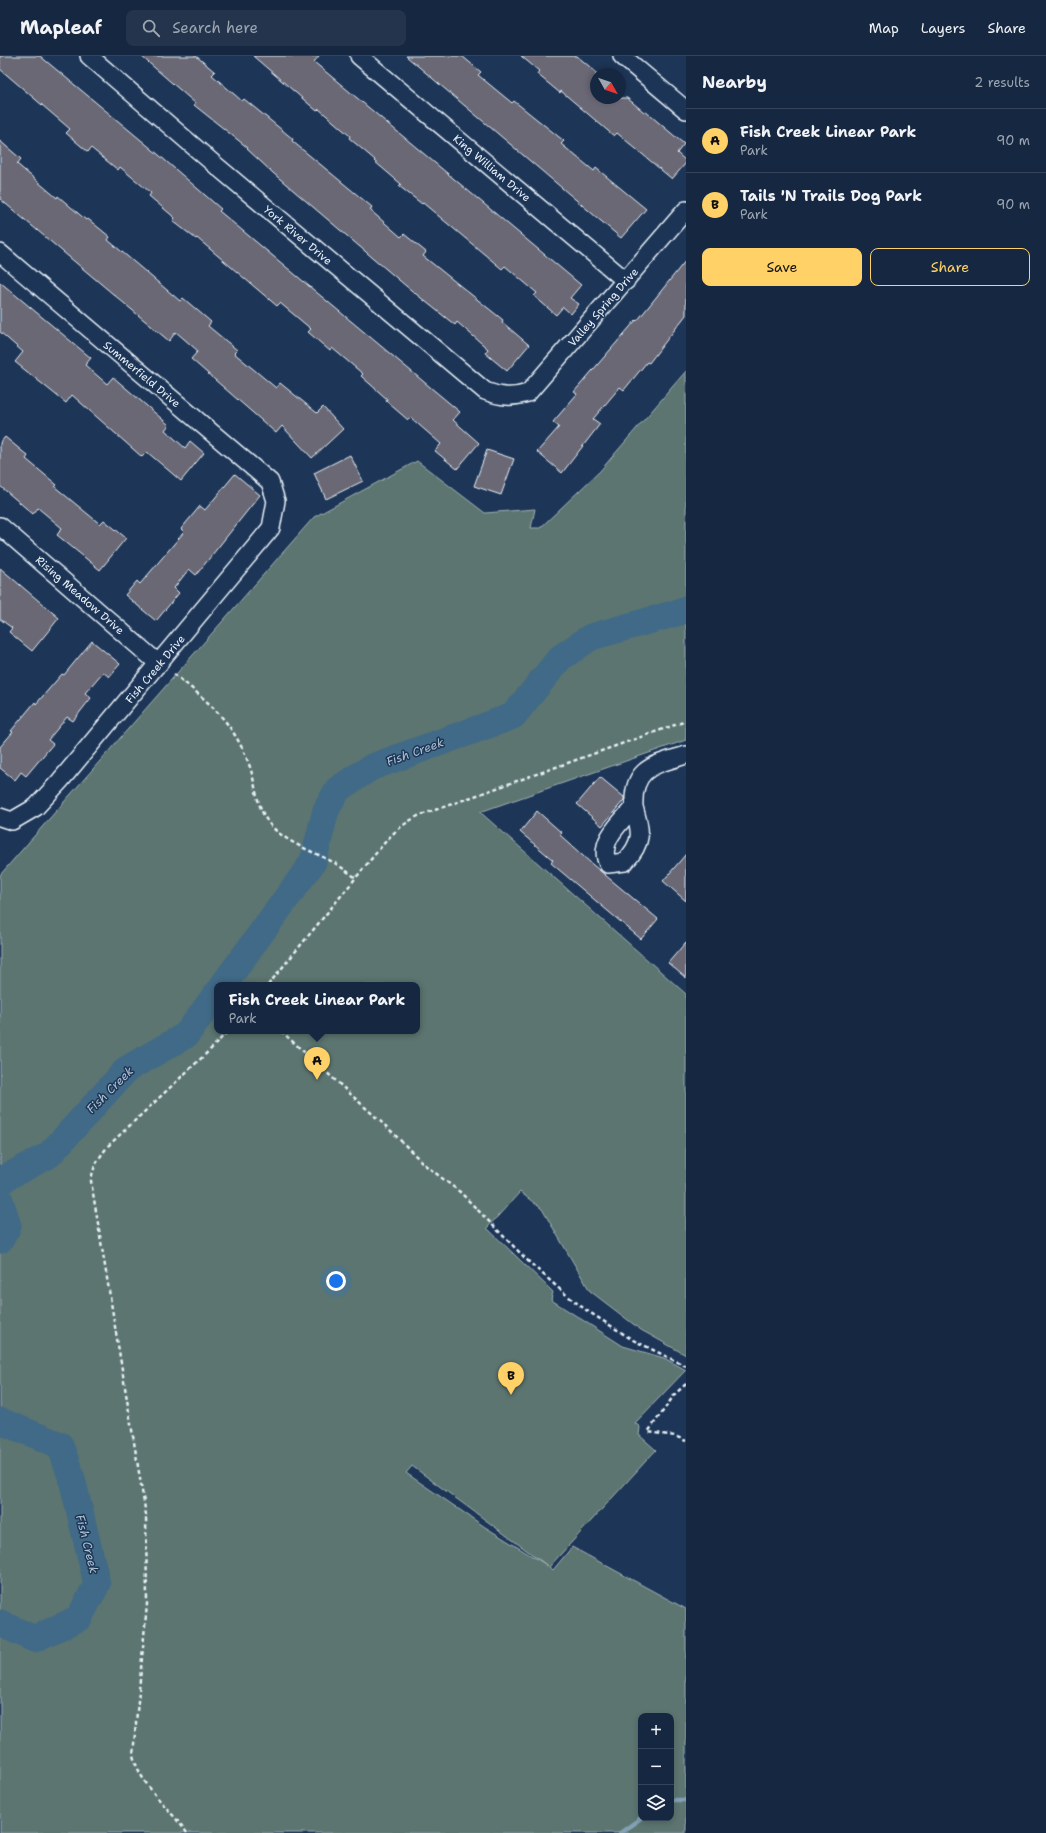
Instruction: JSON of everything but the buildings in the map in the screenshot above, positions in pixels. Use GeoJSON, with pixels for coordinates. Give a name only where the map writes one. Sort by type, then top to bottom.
{"type":"FeatureCollection","features":[{"type":"Feature","properties":{"kind":"street","name":"York River Drive"},"geometry":{"type":"LineString","coordinates":[[89,56],[213,163],[485,391],[500,396],[516,396]]}},
{"type":"Feature","properties":{"kind":"street","name":"King William Drive"},"geometry":{"type":"LineString","coordinates":[[359,56],[626,281]]}},
{"type":"Feature","properties":{"kind":"street"},"geometry":{"type":"LineString","coordinates":[[622,56],[686,110]]}},
{"type":"Feature","properties":{"kind":"street","name":"Valley Spring Drive"},"geometry":{"type":"LineString","coordinates":[[516,396],[528,393],[686,210]]}},
{"type":"Feature","properties":{"kind":"street","name":"Summerfield Drive"},"geometry":{"type":"LineString","coordinates":[[0,253],[270,482],[276,500]]}},
{"type":"Feature","properties":{"kind":"street","name":"Fish Creek Drive"},"geometry":{"type":"LineString","coordinates":[[6,819],[36,807],[160,664],[271,528],[276,500]]}},
{"type":"Feature","properties":{"kind":"street","name":"Rising Meadow Drive"},"geometry":{"type":"LineString","coordinates":[[0,526],[160,664]]}},
{"type":"Feature","properties":{"kind":"street"},"geometry":{"type":"LineString","coordinates":[[634,807],[636,782],[641,774],[655,765],[686,755]]}},
{"type":"Feature","properties":{"kind":"path"},"geometry":{"type":"LineString","coordinates":[[174,674],[202,697],[230,726],[242,745],[251,769],[256,795],[268,821],[284,836],[338,865],[355,877]]}},
{"type":"Feature","properties":{"kind":"path"},"geometry":{"type":"LineString","coordinates":[[270,982],[355,877],[396,829],[418,816],[686,721]]}},
{"type":"Feature","properties":{"kind":"path"},"geometry":{"type":"LineString","coordinates":[[187,1833],[142,1780],[136,1769],[133,1755],[147,1604],[146,1514],[91,1181],[92,1172],[97,1160],[108,1146],[225,1034]]}},
{"type":"Feature","properties":{"kind":"path"},"geometry":{"type":"LineString","coordinates":[[283,1034],[390,1130],[425,1165],[460,1192],[528,1261],[564,1294],[633,1340],[686,1366]]}},
{"type":"Feature","properties":{"kind":"path"},"geometry":{"type":"LineString","coordinates":[[686,1384],[676,1394],[648,1432],[675,1436],[686,1441]]}},
{"type":"Feature","properties":{"kind":"green space"},"geometry":{"type":"Polygon","coordinates":[[[686,371],[686,740],[480,812],[686,994],[686,1355],[641,1330],[590,1291],[542,1209],[520,1192],[487,1228],[553,1292],[551,1300],[623,1346],[664,1358],[686,1370],[635,1423],[640,1427],[639,1435],[656,1450],[549,1567],[553,1570],[572,1547],[686,1609],[686,1833],[0,1833],[0,875],[314,517],[417,461],[485,513],[535,509],[531,528],[540,528],[600,471],[686,371]],[[412,1466],[406,1473],[485,1527],[548,1566],[412,1466]]]}},
{"type":"Feature","properties":{"kind":"waterway","name":"Fish Creek"},"geometry":{"type":"LineString","coordinates":[[225,982],[313,862],[326,810],[338,789],[372,767],[513,716],[560,658],[591,637],[686,609]]}},
{"type":"Feature","properties":{"kind":"waterway","name":"Fish Creek"},"geometry":{"type":"LineString","coordinates":[[0,1184],[3,1179],[49,1155],[127,1069],[186,1035],[214,997]]}},
{"type":"Feature","properties":{"kind":"waterway","name":"Fish Creek"},"geometry":{"type":"LineString","coordinates":[[0,1200],[8,1226],[0,1240]]}},
{"type":"Feature","properties":{"kind":"waterway","name":"Fish Creek"},"geometry":{"type":"LineString","coordinates":[[0,1421],[60,1445],[72,1479],[97,1584],[79,1618],[34,1639],[0,1623]]}},
{"type":"Feature","properties":{"kind":"waterway"},"geometry":{"type":"LineString","coordinates":[[674,1800],[686,1800]]}},
{"type":"Feature","properties":{"kind":"waterway"},"geometry":{"type":"LineString","coordinates":[[620,1833],[638,1820]]}},
{"type":"Feature","properties":{"kind":"place","name":"Fish Creek Linear Park"},"geometry":{"type":"Point","coordinates":[317,1080]}},
{"type":"Feature","properties":{"kind":"place","name":"Tails 'N Trails Dog Park"},"geometry":{"type":"Point","coordinates":[511,1395]}}]}
